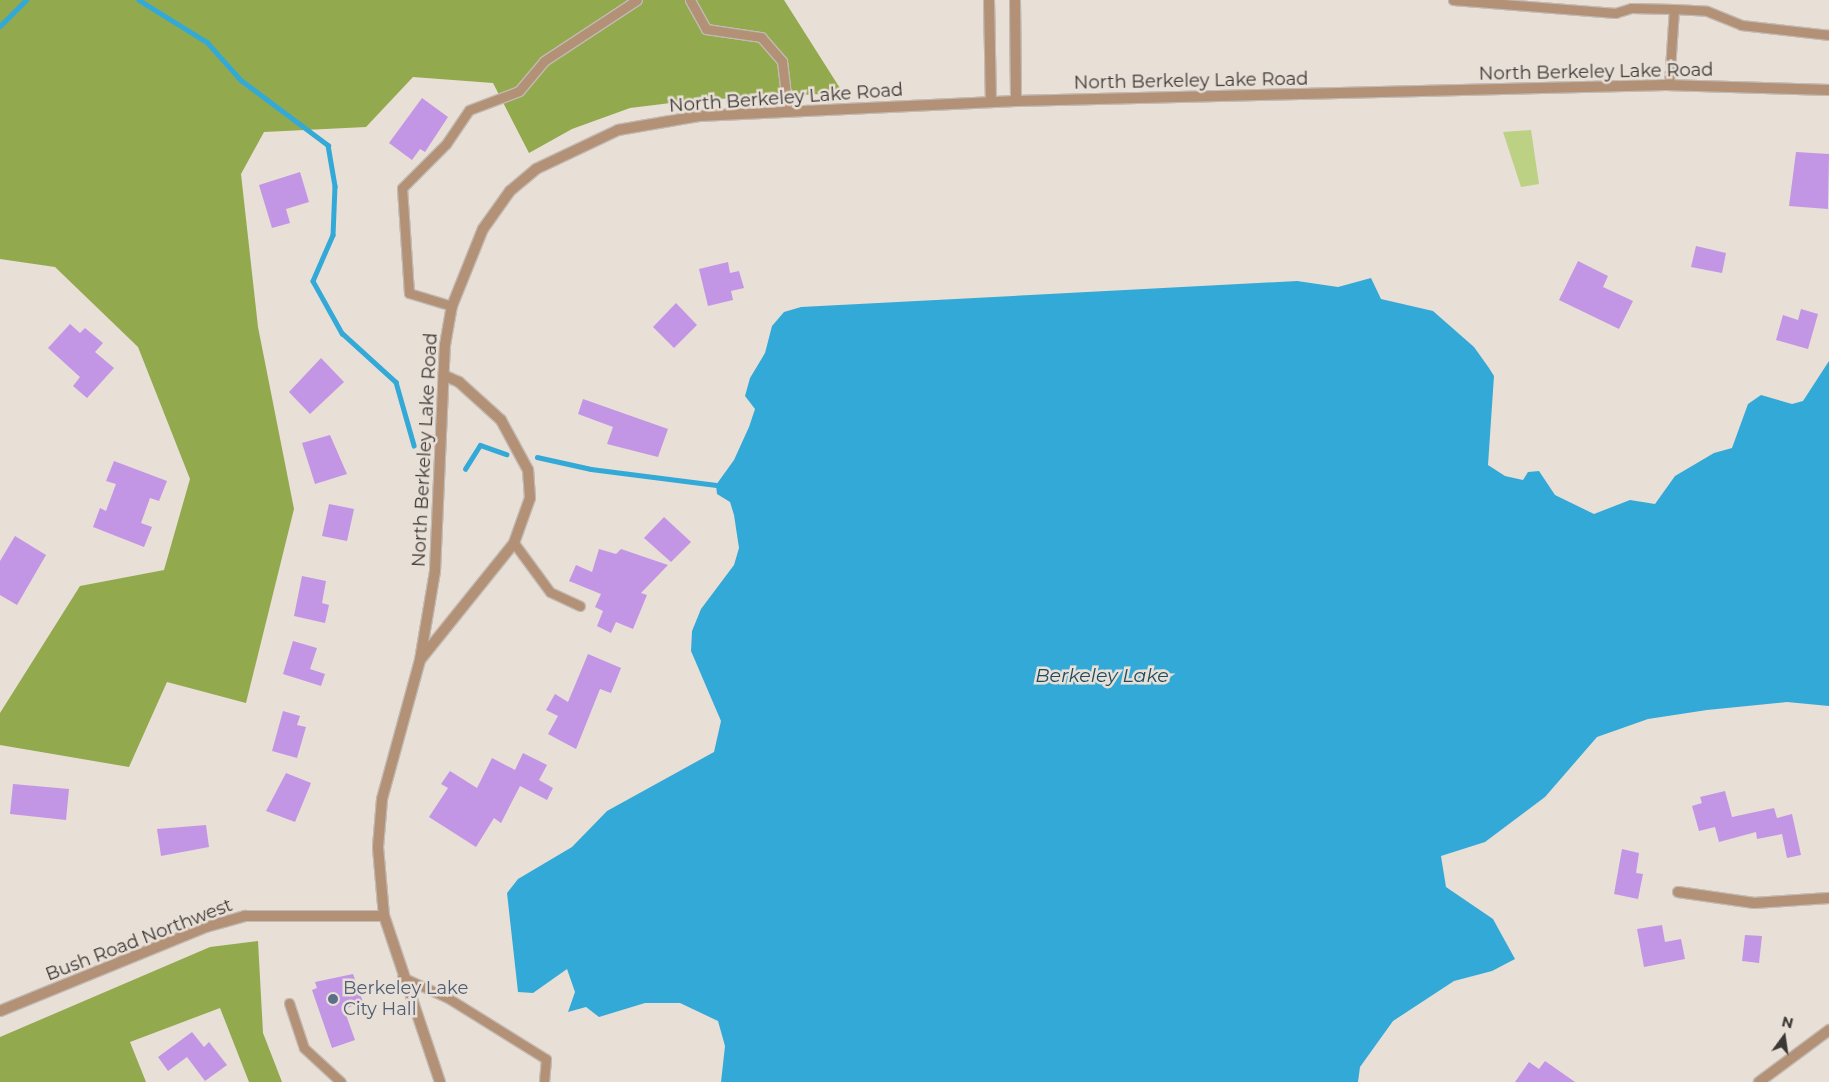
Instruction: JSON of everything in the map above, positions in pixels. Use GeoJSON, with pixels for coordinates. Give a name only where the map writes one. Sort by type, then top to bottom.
{"type":"FeatureCollection","features":[{"type":"Feature","properties":{"kind":"street"},"geometry":{"type":"LineString","coordinates":[[989,0],[992,102]]}},
{"type":"Feature","properties":{"kind":"street"},"geometry":{"type":"LineString","coordinates":[[1015,0],[1016,101]]}},
{"type":"Feature","properties":{"kind":"street","name":"North Berkeley Lake Road"},"geometry":{"type":"LineString","coordinates":[[437,1081],[384,916],[378,847],[382,799],[420,660],[435,571],[443,375],[452,306],[483,229],[510,191],[536,169],[618,130],[699,116],[1016,101],[1669,86],[1829,90]]}},
{"type":"Feature","properties":{"kind":"street"},"geometry":{"type":"LineString","coordinates":[[420,660],[514,542],[530,498],[528,470],[501,420],[459,382],[443,375]]}},
{"type":"Feature","properties":{"kind":"street"},"geometry":{"type":"LineString","coordinates":[[1678,892],[1754,903],[1829,898]]}},
{"type":"Feature","properties":{"kind":"street","name":"Bush Road Northwest"},"geometry":{"type":"LineString","coordinates":[[0,1011],[206,927],[245,916],[384,916]]}},
{"type":"Feature","properties":{"kind":"street"},"geometry":{"type":"LineString","coordinates":[[1759,1082],[1829,1030]]}},
{"type":"Feature","properties":{"kind":"lane"},"geometry":{"type":"LineString","coordinates":[[452,306],[409,292],[402,188],[446,144],[469,110],[518,91],[544,61],[637,0]]}},
{"type":"Feature","properties":{"kind":"lane"},"geometry":{"type":"LineString","coordinates":[[690,0],[706,29],[761,37],[782,61],[788,111]]}},
{"type":"Feature","properties":{"kind":"lane"},"geometry":{"type":"LineString","coordinates":[[1453,0],[1615,13],[1631,8],[1707,10],[1741,25],[1829,35]]}},
{"type":"Feature","properties":{"kind":"lane"},"geometry":{"type":"LineString","coordinates":[[1669,86],[1674,9]]}},
{"type":"Feature","properties":{"kind":"lane"},"geometry":{"type":"LineString","coordinates":[[514,542],[550,592],[580,606]]}},
{"type":"Feature","properties":{"kind":"lane"},"geometry":{"type":"LineString","coordinates":[[402,976],[448,998],[546,1059],[544,1082]]}},
{"type":"Feature","properties":{"kind":"lane"},"geometry":{"type":"LineString","coordinates":[[289,1003],[304,1048],[340,1082]]}},
{"type":"Feature","properties":{"kind":"green space"},"geometry":{"type":"Polygon","coordinates":[[[0,0],[784,0],[843,93],[695,100],[630,108],[572,129],[529,153],[493,83],[413,77],[366,127],[264,132],[241,174],[258,327],[294,509],[246,703],[167,682],[129,767],[0,745],[0,713],[80,586],[164,570],[190,479],[138,347],[55,267],[0,259],[0,0]]]}},
{"type":"Feature","properties":{"kind":"green space"},"geometry":{"type":"Polygon","coordinates":[[[1531,130],[1539,184],[1521,187],[1503,132],[1531,130]]]}},
{"type":"Feature","properties":{"kind":"green space"},"geometry":{"type":"Polygon","coordinates":[[[258,941],[263,1033],[282,1082],[249,1082],[220,1008],[130,1042],[146,1082],[0,1082],[0,1037],[210,947],[258,941]]]}},
{"type":"Feature","properties":{"kind":"water","name":"Berkeley Lake"},"geometry":{"type":"Polygon","coordinates":[[[1371,278],[1381,299],[1433,311],[1474,347],[1489,368],[1494,376],[1488,465],[1505,476],[1523,480],[1528,472],[1539,471],[1555,495],[1594,514],[1630,500],[1655,504],[1675,476],[1714,453],[1732,448],[1748,404],[1761,395],[1792,404],[1803,401],[1829,361],[1829,706],[1787,702],[1707,710],[1648,719],[1597,737],[1545,797],[1485,842],[1441,856],[1446,887],[1493,919],[1515,959],[1492,971],[1454,981],[1393,1021],[1360,1067],[1358,1082],[721,1082],[725,1046],[718,1021],[680,1003],[645,1003],[599,1017],[586,1007],[568,1012],[575,992],[567,969],[533,993],[518,992],[507,893],[518,879],[572,847],[607,811],[714,752],[721,721],[691,651],[692,631],[701,609],[734,565],[739,548],[730,502],[717,494],[716,485],[734,460],[749,427],[755,409],[745,396],[750,378],[765,353],[772,326],[784,312],[801,307],[1297,281],[1338,287],[1371,278]]]}},
{"type":"Feature","properties":{"kind":"building"},"geometry":{"type":"Polygon","coordinates":[[[422,98],[448,117],[425,152],[420,149],[412,160],[389,143],[422,98]]]}},
{"type":"Feature","properties":{"kind":"building"},"geometry":{"type":"Polygon","coordinates":[[[1796,152],[1829,154],[1828,209],[1789,206],[1796,152]]]}},
{"type":"Feature","properties":{"kind":"building"},"geometry":{"type":"Polygon","coordinates":[[[300,172],[309,202],[286,209],[290,223],[272,228],[259,185],[300,172]]]}},
{"type":"Feature","properties":{"kind":"building"},"geometry":{"type":"Polygon","coordinates":[[[1696,246],[1726,253],[1722,273],[1691,267],[1696,246]]]}},
{"type":"Feature","properties":{"kind":"building"},"geometry":{"type":"Polygon","coordinates":[[[1578,261],[1608,276],[1603,287],[1633,301],[1619,329],[1559,300],[1578,261]]]}},
{"type":"Feature","properties":{"kind":"building"},"geometry":{"type":"Polygon","coordinates":[[[728,262],[730,273],[739,271],[744,288],[731,291],[733,300],[708,306],[699,269],[728,262]]]}},
{"type":"Feature","properties":{"kind":"building"},"geometry":{"type":"Polygon","coordinates":[[[676,303],[697,325],[674,348],[653,327],[676,303]]]}},
{"type":"Feature","properties":{"kind":"building"},"geometry":{"type":"Polygon","coordinates":[[[1801,309],[1818,314],[1808,349],[1776,340],[1783,315],[1798,320],[1801,309]]]}},
{"type":"Feature","properties":{"kind":"building"},"geometry":{"type":"Polygon","coordinates":[[[70,324],[80,333],[85,328],[103,343],[95,352],[114,368],[87,398],[73,386],[80,377],[48,348],[70,324]]]}},
{"type":"Feature","properties":{"kind":"building"},"geometry":{"type":"Polygon","coordinates":[[[321,358],[344,382],[310,414],[289,392],[321,358]]]}},
{"type":"Feature","properties":{"kind":"building"},"geometry":{"type":"Polygon","coordinates":[[[583,399],[668,429],[658,457],[607,444],[613,427],[578,414],[583,399]]]}},
{"type":"Feature","properties":{"kind":"building"},"geometry":{"type":"Polygon","coordinates":[[[330,435],[347,474],[315,484],[302,443],[330,435]]]}},
{"type":"Feature","properties":{"kind":"building"},"geometry":{"type":"Polygon","coordinates":[[[114,461],[167,481],[159,501],[150,498],[141,523],[152,527],[144,547],[93,527],[100,508],[106,511],[116,484],[106,481],[114,461]]]}},
{"type":"Feature","properties":{"kind":"building"},"geometry":{"type":"Polygon","coordinates":[[[329,504],[354,509],[347,541],[322,536],[329,504]]]}},
{"type":"Feature","properties":{"kind":"building"},"geometry":{"type":"Polygon","coordinates":[[[664,517],[691,542],[671,562],[644,538],[664,517]]]}},
{"type":"Feature","properties":{"kind":"building"},"geometry":{"type":"Polygon","coordinates":[[[15,536],[46,555],[17,605],[0,595],[0,561],[15,536]]]}},
{"type":"Feature","properties":{"kind":"building"},"geometry":{"type":"Polygon","coordinates":[[[599,549],[616,554],[621,549],[668,565],[641,593],[647,595],[633,629],[616,622],[611,633],[597,626],[603,611],[595,607],[601,594],[569,581],[576,565],[592,572],[599,549]]]}},
{"type":"Feature","properties":{"kind":"building"},"geometry":{"type":"Polygon","coordinates":[[[302,576],[326,581],[322,603],[329,605],[325,623],[294,616],[302,576]]]}},
{"type":"Feature","properties":{"kind":"building"},"geometry":{"type":"Polygon","coordinates":[[[293,641],[317,648],[310,669],[325,674],[321,686],[283,674],[293,641]]]}},
{"type":"Feature","properties":{"kind":"building"},"geometry":{"type":"Polygon","coordinates":[[[588,654],[621,668],[611,693],[600,689],[576,749],[548,734],[558,716],[546,710],[555,694],[568,702],[588,654]]]}},
{"type":"Feature","properties":{"kind":"building"},"geometry":{"type":"Polygon","coordinates":[[[283,711],[300,716],[297,725],[306,727],[297,758],[272,751],[283,711]]]}},
{"type":"Feature","properties":{"kind":"building"},"geometry":{"type":"Polygon","coordinates":[[[523,753],[547,765],[539,780],[553,788],[547,800],[520,786],[501,823],[494,818],[476,847],[429,817],[448,788],[441,784],[450,771],[477,788],[492,758],[515,770],[523,753]]]}},
{"type":"Feature","properties":{"kind":"building"},"geometry":{"type":"Polygon","coordinates":[[[286,773],[311,783],[295,822],[266,811],[286,773]]]}},
{"type":"Feature","properties":{"kind":"building"},"geometry":{"type":"Polygon","coordinates":[[[13,784],[69,789],[66,820],[10,814],[13,784]]]}},
{"type":"Feature","properties":{"kind":"building"},"geometry":{"type":"Polygon","coordinates":[[[1725,791],[1732,817],[1774,808],[1777,818],[1792,814],[1801,855],[1787,858],[1782,834],[1757,839],[1756,832],[1719,842],[1715,827],[1699,831],[1692,806],[1702,803],[1700,797],[1725,791]]]}},
{"type":"Feature","properties":{"kind":"building"},"geometry":{"type":"Polygon","coordinates":[[[206,825],[209,847],[161,856],[157,829],[206,825]]]}},
{"type":"Feature","properties":{"kind":"building"},"geometry":{"type":"Polygon","coordinates":[[[1622,849],[1639,853],[1636,873],[1643,874],[1638,899],[1614,894],[1622,849]]]}},
{"type":"Feature","properties":{"kind":"building"},"geometry":{"type":"Polygon","coordinates":[[[1662,925],[1665,942],[1681,939],[1685,959],[1644,967],[1637,929],[1662,925]]]}},
{"type":"Feature","properties":{"kind":"building"},"geometry":{"type":"Polygon","coordinates":[[[1745,935],[1762,936],[1759,963],[1742,961],[1745,935]]]}},
{"type":"Feature","properties":{"kind":"building"},"geometry":{"type":"Polygon","coordinates":[[[353,974],[363,1002],[344,1009],[355,1040],[332,1048],[312,990],[317,988],[315,982],[353,974]]]}},
{"type":"Feature","properties":{"kind":"building"},"geometry":{"type":"Polygon","coordinates":[[[192,1032],[204,1047],[209,1042],[227,1065],[205,1081],[187,1057],[168,1071],[158,1057],[192,1032]]]}},
{"type":"Feature","properties":{"kind":"building"},"geometry":{"type":"Polygon","coordinates":[[[1545,1061],[1575,1082],[1515,1082],[1529,1062],[1539,1069],[1545,1061]]]}},
{"type":"Feature","properties":{"kind":"waterway"},"geometry":{"type":"LineString","coordinates":[[0,26],[26,0]]}},
{"type":"Feature","properties":{"kind":"waterway"},"geometry":{"type":"LineString","coordinates":[[139,0],[207,42],[241,80],[328,145],[335,186],[333,235],[313,281],[342,333],[396,382],[414,445]]}},
{"type":"Feature","properties":{"kind":"waterway"},"geometry":{"type":"LineString","coordinates":[[465,469],[480,445],[506,454]]}},
{"type":"Feature","properties":{"kind":"waterway"},"geometry":{"type":"LineString","coordinates":[[537,457],[591,469],[716,485]]}},
{"type":"Feature","properties":{"kind":"place","name":"Berkeley Lake City Hall"},"geometry":{"type":"Point","coordinates":[333,999]}}]}
